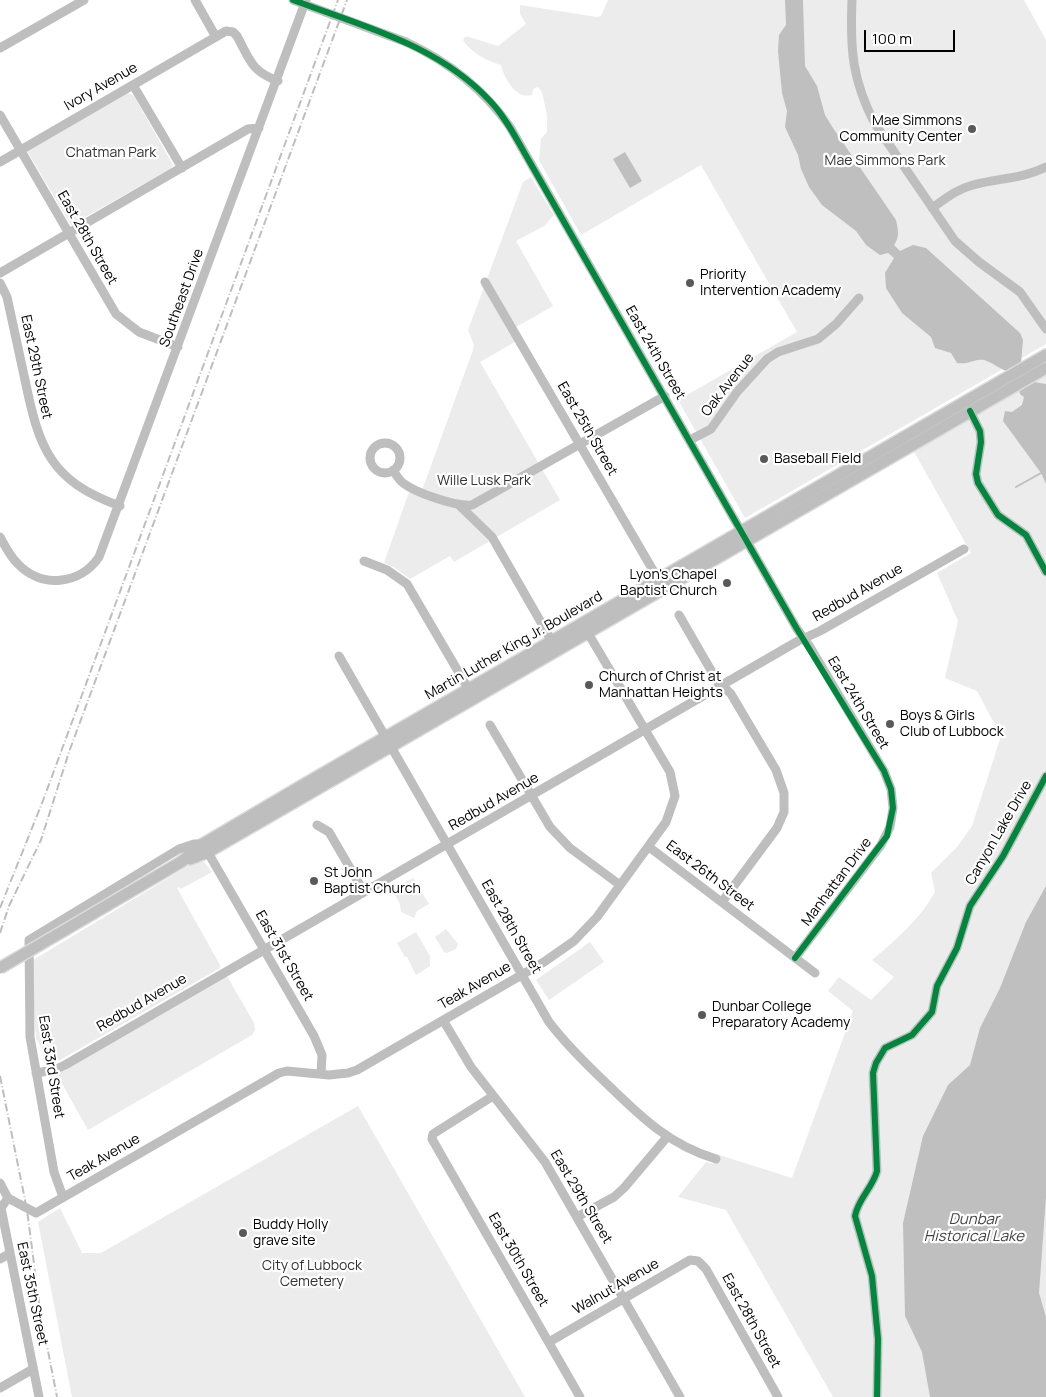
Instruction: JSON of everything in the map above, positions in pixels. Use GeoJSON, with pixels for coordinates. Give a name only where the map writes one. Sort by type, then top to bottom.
{"type":"FeatureCollection","features":[{"type":"Feature","properties":{"kind":"main road","name":"Martin Luther King Jr. Boulevard"},"geometry":{"type":"LineString","coordinates":[[0,968],[555,646],[588,634],[661,585],[1046,355]]}},
{"type":"Feature","properties":{"kind":"main road","name":"Martin Luther King Jr. Boulevard"},"geometry":{"type":"LineString","coordinates":[[745,536],[1046,368]]}},
{"type":"Feature","properties":{"kind":"main road","name":"Martin Luther King Jr. Boulevard"},"geometry":{"type":"LineString","coordinates":[[555,646],[582,623],[661,585]]}},
{"type":"Feature","properties":{"kind":"street"},"geometry":{"type":"LineString","coordinates":[[0,48],[84,0]]}},
{"type":"Feature","properties":{"kind":"street"},"geometry":{"type":"LineString","coordinates":[[195,0],[216,36],[226,31],[234,32],[256,70],[262,76],[278,82]]}},
{"type":"Feature","properties":{"kind":"street","name":"East 24th Street"},"geometry":{"type":"LineString","coordinates":[[293,0],[406,42],[433,55],[461,74],[492,102],[501,114],[804,639],[884,771],[892,798],[892,818]]}},
{"type":"Feature","properties":{"kind":"street","name":"Southeast Drive"},"geometry":{"type":"LineString","coordinates":[[0,537],[13,558],[25,570],[42,579],[58,580],[81,576],[95,564],[103,550],[259,128],[278,82],[306,0]]}},
{"type":"Feature","properties":{"kind":"street"},"geometry":{"type":"LineString","coordinates":[[852,0],[850,39],[854,72],[858,87],[875,124],[943,226],[965,251],[1020,292],[1046,329]]}},
{"type":"Feature","properties":{"kind":"street","name":"Ivory Avenue"},"geometry":{"type":"LineString","coordinates":[[0,162],[216,36]]}},
{"type":"Feature","properties":{"kind":"street"},"geometry":{"type":"LineString","coordinates":[[133,85],[182,168]]}},
{"type":"Feature","properties":{"kind":"street","name":"East 28th Street"},"geometry":{"type":"LineString","coordinates":[[0,115],[116,314],[139,332],[178,347]]}},
{"type":"Feature","properties":{"kind":"street"},"geometry":{"type":"LineString","coordinates":[[0,273],[248,129],[259,128]]}},
{"type":"Feature","properties":{"kind":"street"},"geometry":{"type":"LineString","coordinates":[[932,208],[964,188],[982,182],[1024,176],[1046,167]]}},
{"type":"Feature","properties":{"kind":"street","name":"East 25th Street"},"geometry":{"type":"LineString","coordinates":[[486,282],[661,585]]}},
{"type":"Feature","properties":{"kind":"street","name":"East 29th Street"},"geometry":{"type":"LineString","coordinates":[[0,284],[7,297],[32,420],[46,451],[58,468],[78,485],[102,499],[120,506]]}},
{"type":"Feature","properties":{"kind":"street","name":"Oak Avenue"},"geometry":{"type":"LineString","coordinates":[[690,440],[711,428],[737,392],[767,358],[778,352],[818,339],[836,324],[859,298]]}},
{"type":"Feature","properties":{"kind":"street"},"geometry":{"type":"LineString","coordinates":[[459,506],[477,503],[665,396]]}},
{"type":"Feature","properties":{"kind":"street"},"geometry":{"type":"LineString","coordinates":[[970,411],[980,431],[981,442],[976,474],[978,483],[998,515],[1026,535],[1046,572]]}},
{"type":"Feature","properties":{"kind":"street"},"geometry":{"type":"LineString","coordinates":[[393,470],[399,479],[410,487],[459,506],[492,537],[555,646]]}},
{"type":"Feature","properties":{"kind":"street","name":"Redbud Avenue"},"geometry":{"type":"LineString","coordinates":[[36,1073],[54,1070],[64,1065],[263,949],[646,731],[722,685],[964,549]]}},
{"type":"Feature","properties":{"kind":"street"},"geometry":{"type":"LineString","coordinates":[[364,561],[387,570],[406,584],[472,694]]}},
{"type":"Feature","properties":{"kind":"street"},"geometry":{"type":"LineString","coordinates":[[679,615],[716,679],[731,694],[779,776],[785,802],[781,820],[773,835],[722,902]]}},
{"type":"Feature","properties":{"kind":"street","name":"East 26th Street"},"geometry":{"type":"LineString","coordinates":[[582,623],[670,772],[675,796],[666,822],[649,846],[815,973]]}},
{"type":"Feature","properties":{"kind":"street","name":"East 28th Street"},"geometry":{"type":"LineString","coordinates":[[339,656],[549,1022],[566,1043],[641,1117],[667,1137],[688,1149],[716,1159]]}},
{"type":"Feature","properties":{"kind":"street"},"geometry":{"type":"LineString","coordinates":[[490,725],[550,827],[559,837],[620,885]]}},
{"type":"Feature","properties":{"kind":"street","name":"Canyon Lake Drive"},"geometry":{"type":"LineString","coordinates":[[876,1397],[878,1340],[872,1276],[855,1216],[857,1208],[875,1178],[877,1171],[873,1073],[885,1048],[912,1035],[932,1012],[937,986],[957,948],[970,906],[1003,856],[1046,776]]}},
{"type":"Feature","properties":{"kind":"street","name":"Manhattan Drive"},"geometry":{"type":"LineString","coordinates":[[795,958],[881,845],[887,836],[892,818]]}},
{"type":"Feature","properties":{"kind":"street"},"geometry":{"type":"LineString","coordinates":[[317,825],[329,832],[364,892]]}},
{"type":"Feature","properties":{"kind":"street","name":"East 33rd Street"},"geometry":{"type":"LineString","coordinates":[[62,1197],[54,1172],[30,1037],[29,940],[173,852],[194,844],[206,848]]}},
{"type":"Feature","properties":{"kind":"street","name":"Teak Avenue"},"geometry":{"type":"LineString","coordinates":[[8,1198],[27,1210],[36,1213],[287,1070],[334,1074],[357,1070],[559,953],[574,941],[597,917],[649,846]]}},
{"type":"Feature","properties":{"kind":"street","name":"East 31st Street"},"geometry":{"type":"LineString","coordinates":[[206,848],[319,1046],[322,1055],[321,1074]]}},
{"type":"Feature","properties":{"kind":"street","name":"East 29th Street"},"geometry":{"type":"LineString","coordinates":[[443,1020],[467,1062],[545,1162],[680,1397]]}},
{"type":"Feature","properties":{"kind":"street","name":"East 30th Street"},"geometry":{"type":"LineString","coordinates":[[494,1096],[432,1134],[434,1145],[491,1239],[580,1397]]}},
{"type":"Feature","properties":{"kind":"street"},"geometry":{"type":"LineString","coordinates":[[577,1216],[614,1197],[624,1188],[667,1137]]}},
{"type":"Feature","properties":{"kind":"street"},"geometry":{"type":"LineString","coordinates":[[0,1183],[8,1198]]}},
{"type":"Feature","properties":{"kind":"street","name":"East 35th Street"},"geometry":{"type":"LineString","coordinates":[[8,1198],[1,1208],[39,1397]]}},
{"type":"Feature","properties":{"kind":"street"},"geometry":{"type":"LineString","coordinates":[[0,1259],[9,1254]]}},
{"type":"Feature","properties":{"kind":"street","name":"Walnut Avenue"},"geometry":{"type":"LineString","coordinates":[[549,1342],[690,1260],[698,1260]]}},
{"type":"Feature","properties":{"kind":"street","name":"East 28th Street"},"geometry":{"type":"LineString","coordinates":[[698,1260],[706,1269],[778,1397]]}},
{"type":"Feature","properties":{"kind":"street"},"geometry":{"type":"LineString","coordinates":[[0,1388],[33,1369]]}},
{"type":"Feature","properties":{"kind":"green space","name":"Mae Simmons Park"},"geometry":{"type":"Polygon","coordinates":[[[608,0],[1024,0],[1046,40],[1046,344],[745,518],[678,400],[797,332],[701,165],[581,235],[539,160],[541,139],[547,132],[547,115],[542,92],[538,87],[533,89],[532,95],[526,96],[516,91],[508,82],[501,65],[480,56],[470,49],[463,40],[465,37],[469,37],[498,46],[526,24],[520,14],[520,5],[597,17],[601,16],[608,0]]]}},
{"type":"Feature","properties":{"kind":"green space","name":"Chatman Park"},"geometry":{"type":"Polygon","coordinates":[[[128,93],[134,96],[173,165],[170,169],[71,225],[27,151],[128,93]]]}},
{"type":"Feature","properties":{"kind":"green space","name":"Wille Lusk Park"},"geometry":{"type":"Polygon","coordinates":[[[531,177],[554,215],[544,226],[516,241],[553,306],[509,331],[515,342],[480,362],[560,500],[454,562],[450,556],[410,579],[394,567],[384,563],[409,492],[420,496],[473,350],[474,345],[468,330],[523,182],[531,177]]]}},
{"type":"Feature","properties":{"kind":"green space"},"geometry":{"type":"Polygon","coordinates":[[[1046,373],[1046,1397],[833,1397],[726,1210],[678,1197],[706,1162],[713,1164],[716,1154],[792,1178],[853,1011],[828,991],[839,977],[871,1000],[894,977],[872,960],[899,937],[929,902],[935,892],[931,873],[957,847],[972,826],[1001,736],[977,691],[945,678],[958,621],[937,573],[971,553],[913,450],[1046,373]]]}},
{"type":"Feature","properties":{"kind":"green space"},"geometry":{"type":"Polygon","coordinates":[[[195,862],[204,862],[212,872],[181,889],[177,888],[220,968],[60,1060],[50,1063],[36,1038],[30,962],[195,862]]]}},
{"type":"Feature","properties":{"kind":"green space"},"geometry":{"type":"Polygon","coordinates":[[[413,878],[429,904],[417,911],[414,918],[401,912],[400,904],[392,890],[413,878]]]}},
{"type":"Feature","properties":{"kind":"green space"},"geometry":{"type":"Polygon","coordinates":[[[446,929],[458,944],[456,949],[447,953],[444,952],[435,937],[446,929]]]}},
{"type":"Feature","properties":{"kind":"green space"},"geometry":{"type":"Polygon","coordinates":[[[416,932],[430,956],[430,966],[416,975],[397,943],[416,932]]]}},
{"type":"Feature","properties":{"kind":"green space"},"geometry":{"type":"Polygon","coordinates":[[[590,942],[604,962],[549,1000],[536,980],[590,942]]]}},
{"type":"Feature","properties":{"kind":"green space"},"geometry":{"type":"Polygon","coordinates":[[[227,976],[254,1023],[255,1030],[252,1035],[88,1130],[56,1073],[227,976]]]}},
{"type":"Feature","properties":{"kind":"green space","name":"City of Lubbock Cemetery"},"geometry":{"type":"Polygon","coordinates":[[[358,1106],[525,1397],[72,1397],[38,1222],[60,1208],[82,1253],[101,1253],[358,1106]]]}},
{"type":"Feature","properties":{"kind":"water"},"geometry":{"type":"Polygon","coordinates":[[[785,0],[803,0],[805,66],[817,86],[825,115],[896,220],[898,236],[894,245],[900,251],[913,245],[926,248],[1020,333],[1023,340],[1021,363],[1006,371],[984,360],[957,363],[951,353],[935,348],[931,337],[902,313],[886,288],[885,273],[894,258],[888,253],[880,255],[866,245],[856,231],[822,205],[809,187],[801,169],[798,155],[785,127],[787,111],[782,93],[778,51],[779,35],[786,25],[785,0]]]}},
{"type":"Feature","properties":{"kind":"water"},"geometry":{"type":"Polygon","coordinates":[[[625,152],[642,181],[630,188],[613,159],[625,152]]]}},
{"type":"Feature","properties":{"kind":"water"},"geometry":{"type":"Polygon","coordinates":[[[1034,382],[1046,384],[1046,484],[1041,473],[1003,421],[1005,411],[1012,412],[1022,405],[1024,397],[1020,394],[1019,390],[1034,382]]]}},
{"type":"Feature","properties":{"kind":"water","name":"Dunbar Historical Lake"},"geometry":{"type":"Polygon","coordinates":[[[1046,886],[1046,1197],[1039,1293],[1046,1317],[1046,1397],[930,1397],[922,1352],[905,1316],[903,1223],[923,1136],[948,1085],[970,1065],[980,1028],[1000,988],[1026,922],[1046,886]]]}},
{"type":"Feature","properties":{"kind":"waterway"},"geometry":{"type":"LineString","coordinates":[[1016,487],[1041,473]]}},
{"type":"Feature","properties":{"kind":"railway"},"geometry":{"type":"LineString","coordinates":[[0,908],[44,798],[338,0]]}},
{"type":"Feature","properties":{"kind":"railway"},"geometry":{"type":"LineString","coordinates":[[0,933],[9,906],[41,840],[69,752],[347,0]]}},
{"type":"Feature","properties":{"kind":"railway"},"geometry":{"type":"LineString","coordinates":[[0,1076],[27,1210],[40,1310],[57,1397]]}},
{"type":"Feature","properties":{"kind":"cycle path"},"geometry":{"type":"LineString","coordinates":[[293,0],[398,39],[424,52],[470,82],[496,108],[515,137],[797,629],[884,771],[891,789],[893,808],[887,836],[795,958]]}},
{"type":"Feature","properties":{"kind":"cycle path"},"geometry":{"type":"LineString","coordinates":[[970,411],[980,431],[981,442],[976,474],[978,483],[998,515],[1026,535],[1046,572]]}},
{"type":"Feature","properties":{"kind":"cycle path"},"geometry":{"type":"LineString","coordinates":[[877,1397],[878,1339],[872,1276],[855,1216],[859,1204],[877,1171],[873,1073],[876,1063],[885,1048],[912,1035],[932,1012],[937,986],[957,948],[970,906],[1003,856],[1046,776]]}},
{"type":"Feature","properties":{"kind":"place","name":"Mae Simmons Community Center"},"geometry":{"type":"Point","coordinates":[972,129]}},
{"type":"Feature","properties":{"kind":"place","name":"Priority Intervention Academy"},"geometry":{"type":"Point","coordinates":[690,283]}},
{"type":"Feature","properties":{"kind":"place","name":"Baseball Field"},"geometry":{"type":"Point","coordinates":[764,459]}},
{"type":"Feature","properties":{"kind":"place","name":"Lyon's Chapel Baptist Church"},"geometry":{"type":"Point","coordinates":[727,583]}},
{"type":"Feature","properties":{"kind":"place","name":"Church of Christ at Manhattan Heights"},"geometry":{"type":"Point","coordinates":[589,685]}},
{"type":"Feature","properties":{"kind":"place","name":"Boys & Girls Club of Lubbock"},"geometry":{"type":"Point","coordinates":[890,724]}},
{"type":"Feature","properties":{"kind":"place","name":"St John Baptist Church"},"geometry":{"type":"Point","coordinates":[314,881]}},
{"type":"Feature","properties":{"kind":"place","name":"Dunbar College Preparatory Academy"},"geometry":{"type":"Point","coordinates":[702,1015]}},
{"type":"Feature","properties":{"kind":"place","name":"Buddy Holly grave site"},"geometry":{"type":"Point","coordinates":[243,1233]}}]}
